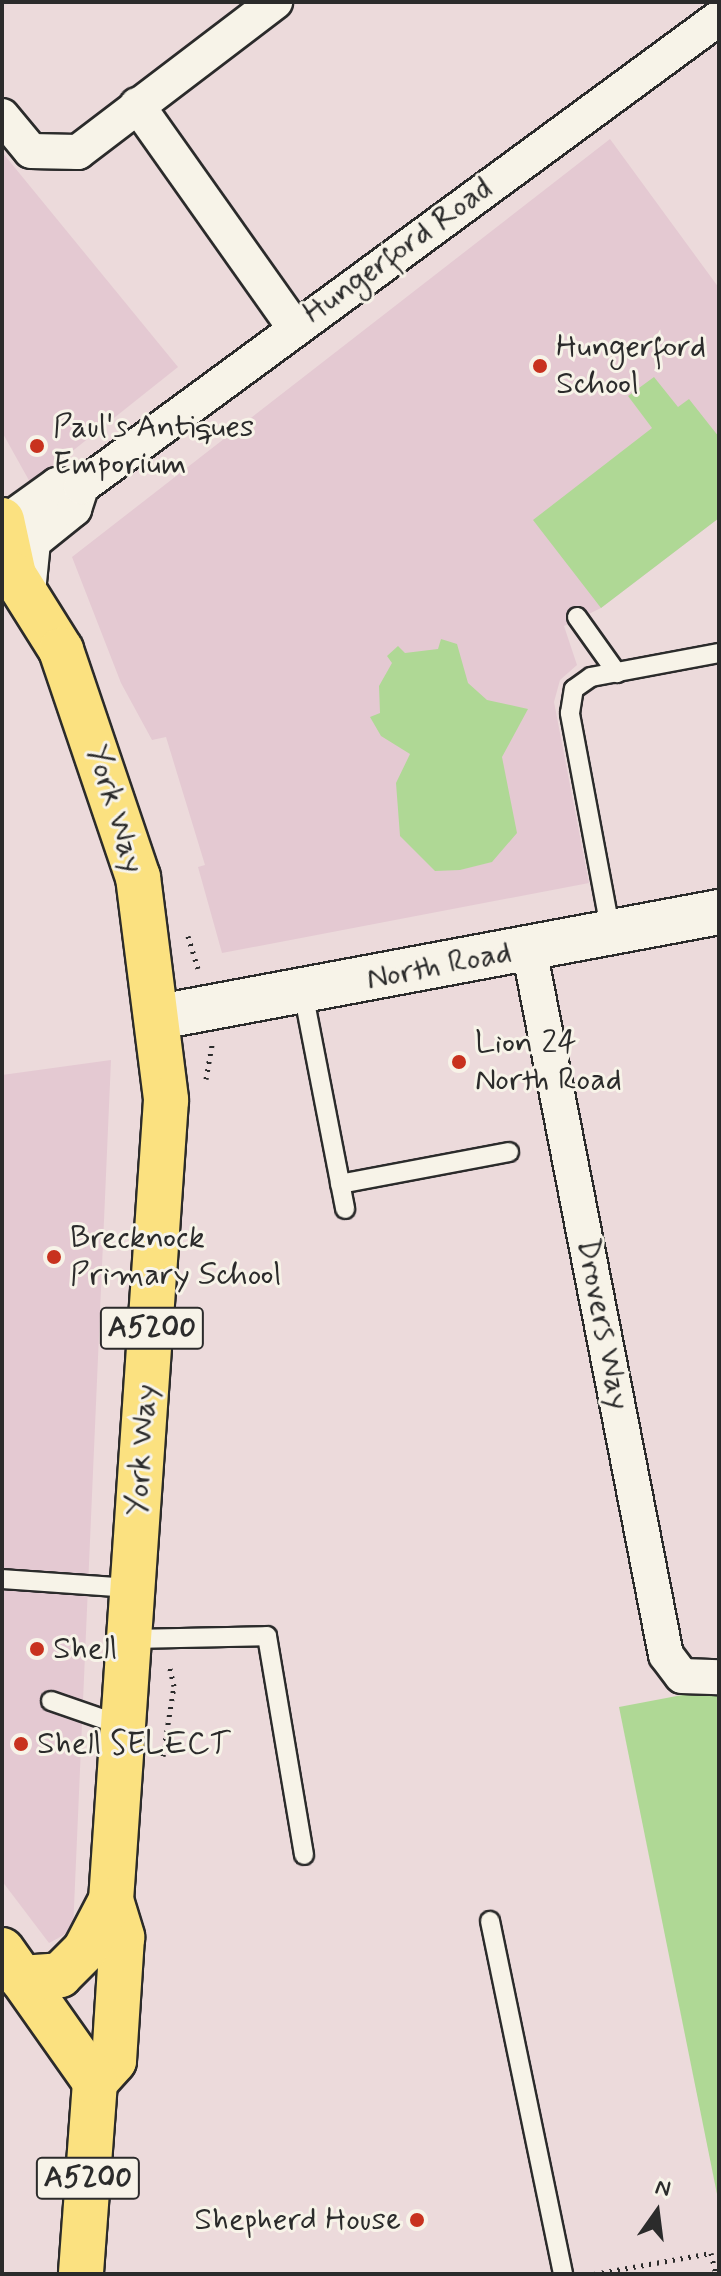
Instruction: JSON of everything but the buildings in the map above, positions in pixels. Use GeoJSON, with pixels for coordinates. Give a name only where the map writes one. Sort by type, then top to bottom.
{"type":"FeatureCollection","features":[{"type":"Feature","properties":{"kind":"main road","name":"York Way"},"geometry":{"type":"LineString","coordinates":[[13,549],[61,650],[138,877],[159,1017],[164,1172],[111,1900],[122,1937],[114,2061],[95,2082],[81,2274]]}},
{"type":"Feature","properties":{"kind":"main road","name":"A5200"},"geometry":{"type":"LineString","coordinates":[[12,1964],[60,1975],[85,1950],[111,1900]]}},
{"type":"Feature","properties":{"kind":"main road","name":"A5200"},"geometry":{"type":"LineString","coordinates":[[12,1964],[95,2082]]}},
{"type":"Feature","properties":{"kind":"street"},"geometry":{"type":"LineString","coordinates":[[2,116],[31,151],[78,152],[275,2]]}},
{"type":"Feature","properties":{"kind":"street","name":"Hungerford Road"},"geometry":{"type":"LineString","coordinates":[[13,549],[57,485],[81,487],[294,327],[719,18]]}},
{"type":"Feature","properties":{"kind":"street"},"geometry":{"type":"LineString","coordinates":[[137,105],[294,327]]}},
{"type":"Feature","properties":{"kind":"street","name":"North Road"},"geometry":{"type":"LineString","coordinates":[[159,1017],[719,912]]}},
{"type":"Feature","properties":{"kind":"street","name":"Drovers Way"},"geometry":{"type":"LineString","coordinates":[[529,949],[666,1655],[675,1672],[709,1678]]}},
{"type":"Feature","properties":{"kind":"lane"},"geometry":{"type":"LineString","coordinates":[[577,617],[617,673]]}},
{"type":"Feature","properties":{"kind":"lane"},"geometry":{"type":"LineString","coordinates":[[611,933],[570,700],[581,681],[719,653]]}},
{"type":"Feature","properties":{"kind":"lane"},"geometry":{"type":"LineString","coordinates":[[303,992],[345,1209]]}},
{"type":"Feature","properties":{"kind":"lane"},"geometry":{"type":"LineString","coordinates":[[340,1184],[509,1152]]}},
{"type":"Feature","properties":{"kind":"lane"},"geometry":{"type":"LineString","coordinates":[[2,1579],[132,1588]]}},
{"type":"Feature","properties":{"kind":"lane"},"geometry":{"type":"LineString","coordinates":[[129,1639],[267,1636],[304,1855]]}},
{"type":"Feature","properties":{"kind":"lane"},"geometry":{"type":"LineString","coordinates":[[51,1701],[123,1726]]}},
{"type":"Feature","properties":{"kind":"lane"},"geometry":{"type":"LineString","coordinates":[[490,1921],[563,2274]]}},
{"type":"Feature","properties":{"kind":"path"},"geometry":{"type":"LineString","coordinates":[[594,2274],[711,2253],[716,2274]]}},
{"type":"Feature","properties":{"kind":"shaded area"},"geometry":{"type":"Polygon","coordinates":[[[610,139],[719,288],[719,518],[601,608],[564,626],[577,665],[560,680],[554,702],[589,883],[222,953],[198,867],[205,865],[166,737],[152,740],[121,683],[72,557],[610,139]]]}},
{"type":"Feature","properties":{"kind":"shaded area"},"geometry":{"type":"Polygon","coordinates":[[[2,152],[178,367],[31,484],[2,432],[2,152]]]}},
{"type":"Feature","properties":{"kind":"shaded area"},"geometry":{"type":"Polygon","coordinates":[[[111,1060],[73,1930],[49,1943],[2,1881],[2,1075],[111,1060]]]}},
{"type":"Feature","properties":{"kind":"green space"},"geometry":{"type":"Polygon","coordinates":[[[654,377],[678,407],[689,399],[719,437],[719,518],[601,608],[533,520],[652,428],[628,396],[654,377]]]}},
{"type":"Feature","properties":{"kind":"green space"},"geometry":{"type":"Polygon","coordinates":[[[441,639],[457,644],[468,683],[487,700],[528,709],[502,757],[517,833],[492,862],[460,870],[435,871],[400,836],[396,783],[410,754],[381,736],[370,717],[380,713],[379,686],[392,663],[387,656],[398,646],[405,653],[438,649],[441,639]]]}},
{"type":"Feature","properties":{"kind":"green space"},"geometry":{"type":"Polygon","coordinates":[[[719,1688],[719,2204],[619,1707],[719,1688]]]}},
{"type":"Feature","properties":{"kind":"place","name":"Hungerford School"},"geometry":{"type":"Point","coordinates":[540,366]}},
{"type":"Feature","properties":{"kind":"place","name":"Paul's Antiques Emporium"},"geometry":{"type":"Point","coordinates":[37,446]}},
{"type":"Feature","properties":{"kind":"place","name":"Lion 24 North Road"},"geometry":{"type":"Point","coordinates":[459,1062]}},
{"type":"Feature","properties":{"kind":"place","name":"Brecknock Primary School"},"geometry":{"type":"Point","coordinates":[54,1257]}},
{"type":"Feature","properties":{"kind":"place","name":"Shell"},"geometry":{"type":"Point","coordinates":[37,1649]}},
{"type":"Feature","properties":{"kind":"place","name":"Shell SELECT"},"geometry":{"type":"Point","coordinates":[21,1744]}},
{"type":"Feature","properties":{"kind":"place","name":"Shepherd House"},"geometry":{"type":"Point","coordinates":[417,2220]}}]}
